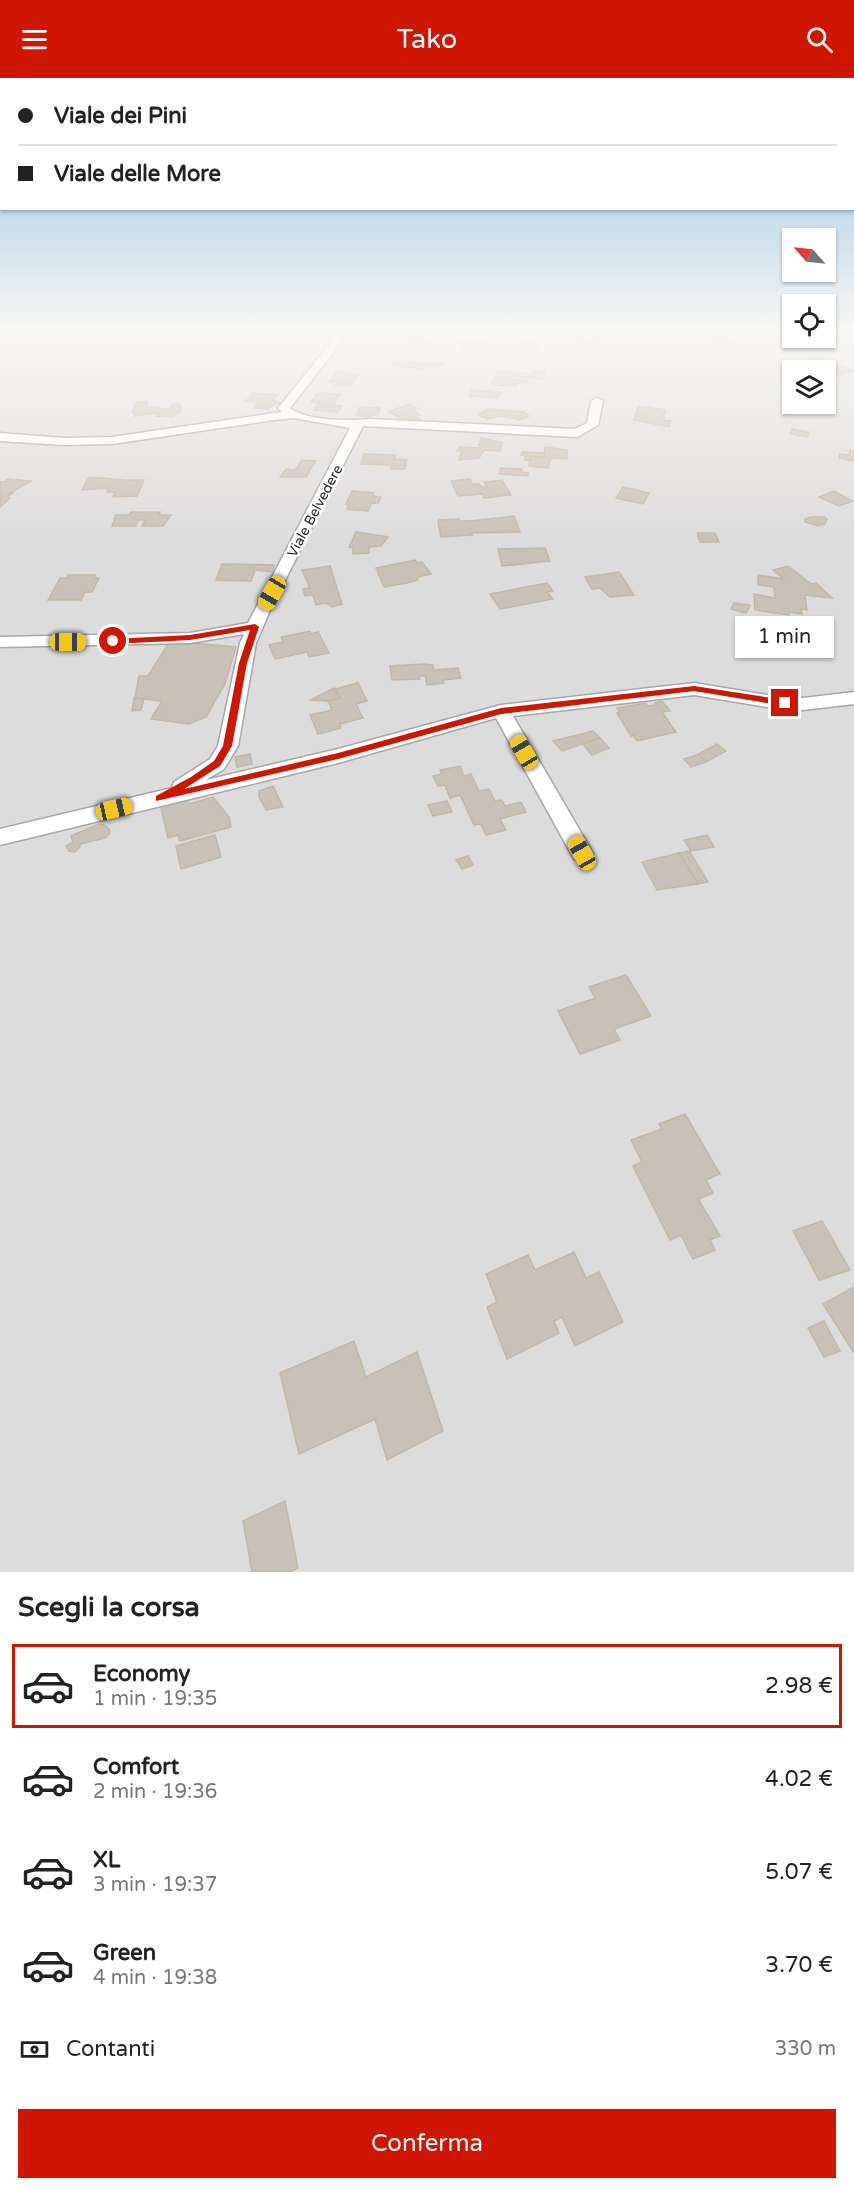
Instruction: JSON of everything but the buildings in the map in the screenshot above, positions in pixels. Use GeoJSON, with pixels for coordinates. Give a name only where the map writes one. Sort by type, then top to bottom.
{"type":"FeatureCollection","features":[{"type":"Feature","properties":{"kind":"street"},"geometry":{"type":"LineString","coordinates":[[289,402],[284,408],[288,413],[352,424],[369,422],[577,433],[592,425],[597,402]]}},
{"type":"Feature","properties":{"kind":"street"},"geometry":{"type":"LineString","coordinates":[[0,437],[43,442],[120,440],[251,418],[295,415]]}},
{"type":"Feature","properties":{"kind":"street","name":"Viale Belvedere"},"geometry":{"type":"LineString","coordinates":[[159,799],[194,780],[217,764],[228,746],[243,663],[255,627],[348,448],[357,426],[352,424]]}},
{"type":"Feature","properties":{"kind":"street"},"geometry":{"type":"LineString","coordinates":[[0,642],[190,638],[255,627]]}},
{"type":"Feature","properties":{"kind":"street"},"geometry":{"type":"LineString","coordinates":[[0,837],[338,756],[501,711],[694,689],[767,701],[803,704],[854,698]]}},
{"type":"Feature","properties":{"kind":"street"},"geometry":{"type":"LineString","coordinates":[[501,711],[582,853]]}},
{"type":"Feature","properties":{"kind":"shaded area"},"geometry":{"type":"Polygon","coordinates":[[[0,402],[782,402],[782,414],[836,414],[836,402],[854,402],[854,1572],[0,1572],[0,402]]]}},
{"type":"Feature","properties":{"kind":"route"},"geometry":{"type":"LineString","coordinates":[[113,641],[190,638],[255,627],[243,663],[228,746],[217,764],[194,780],[159,799],[338,756],[501,711],[694,689],[785,703]]}}]}
